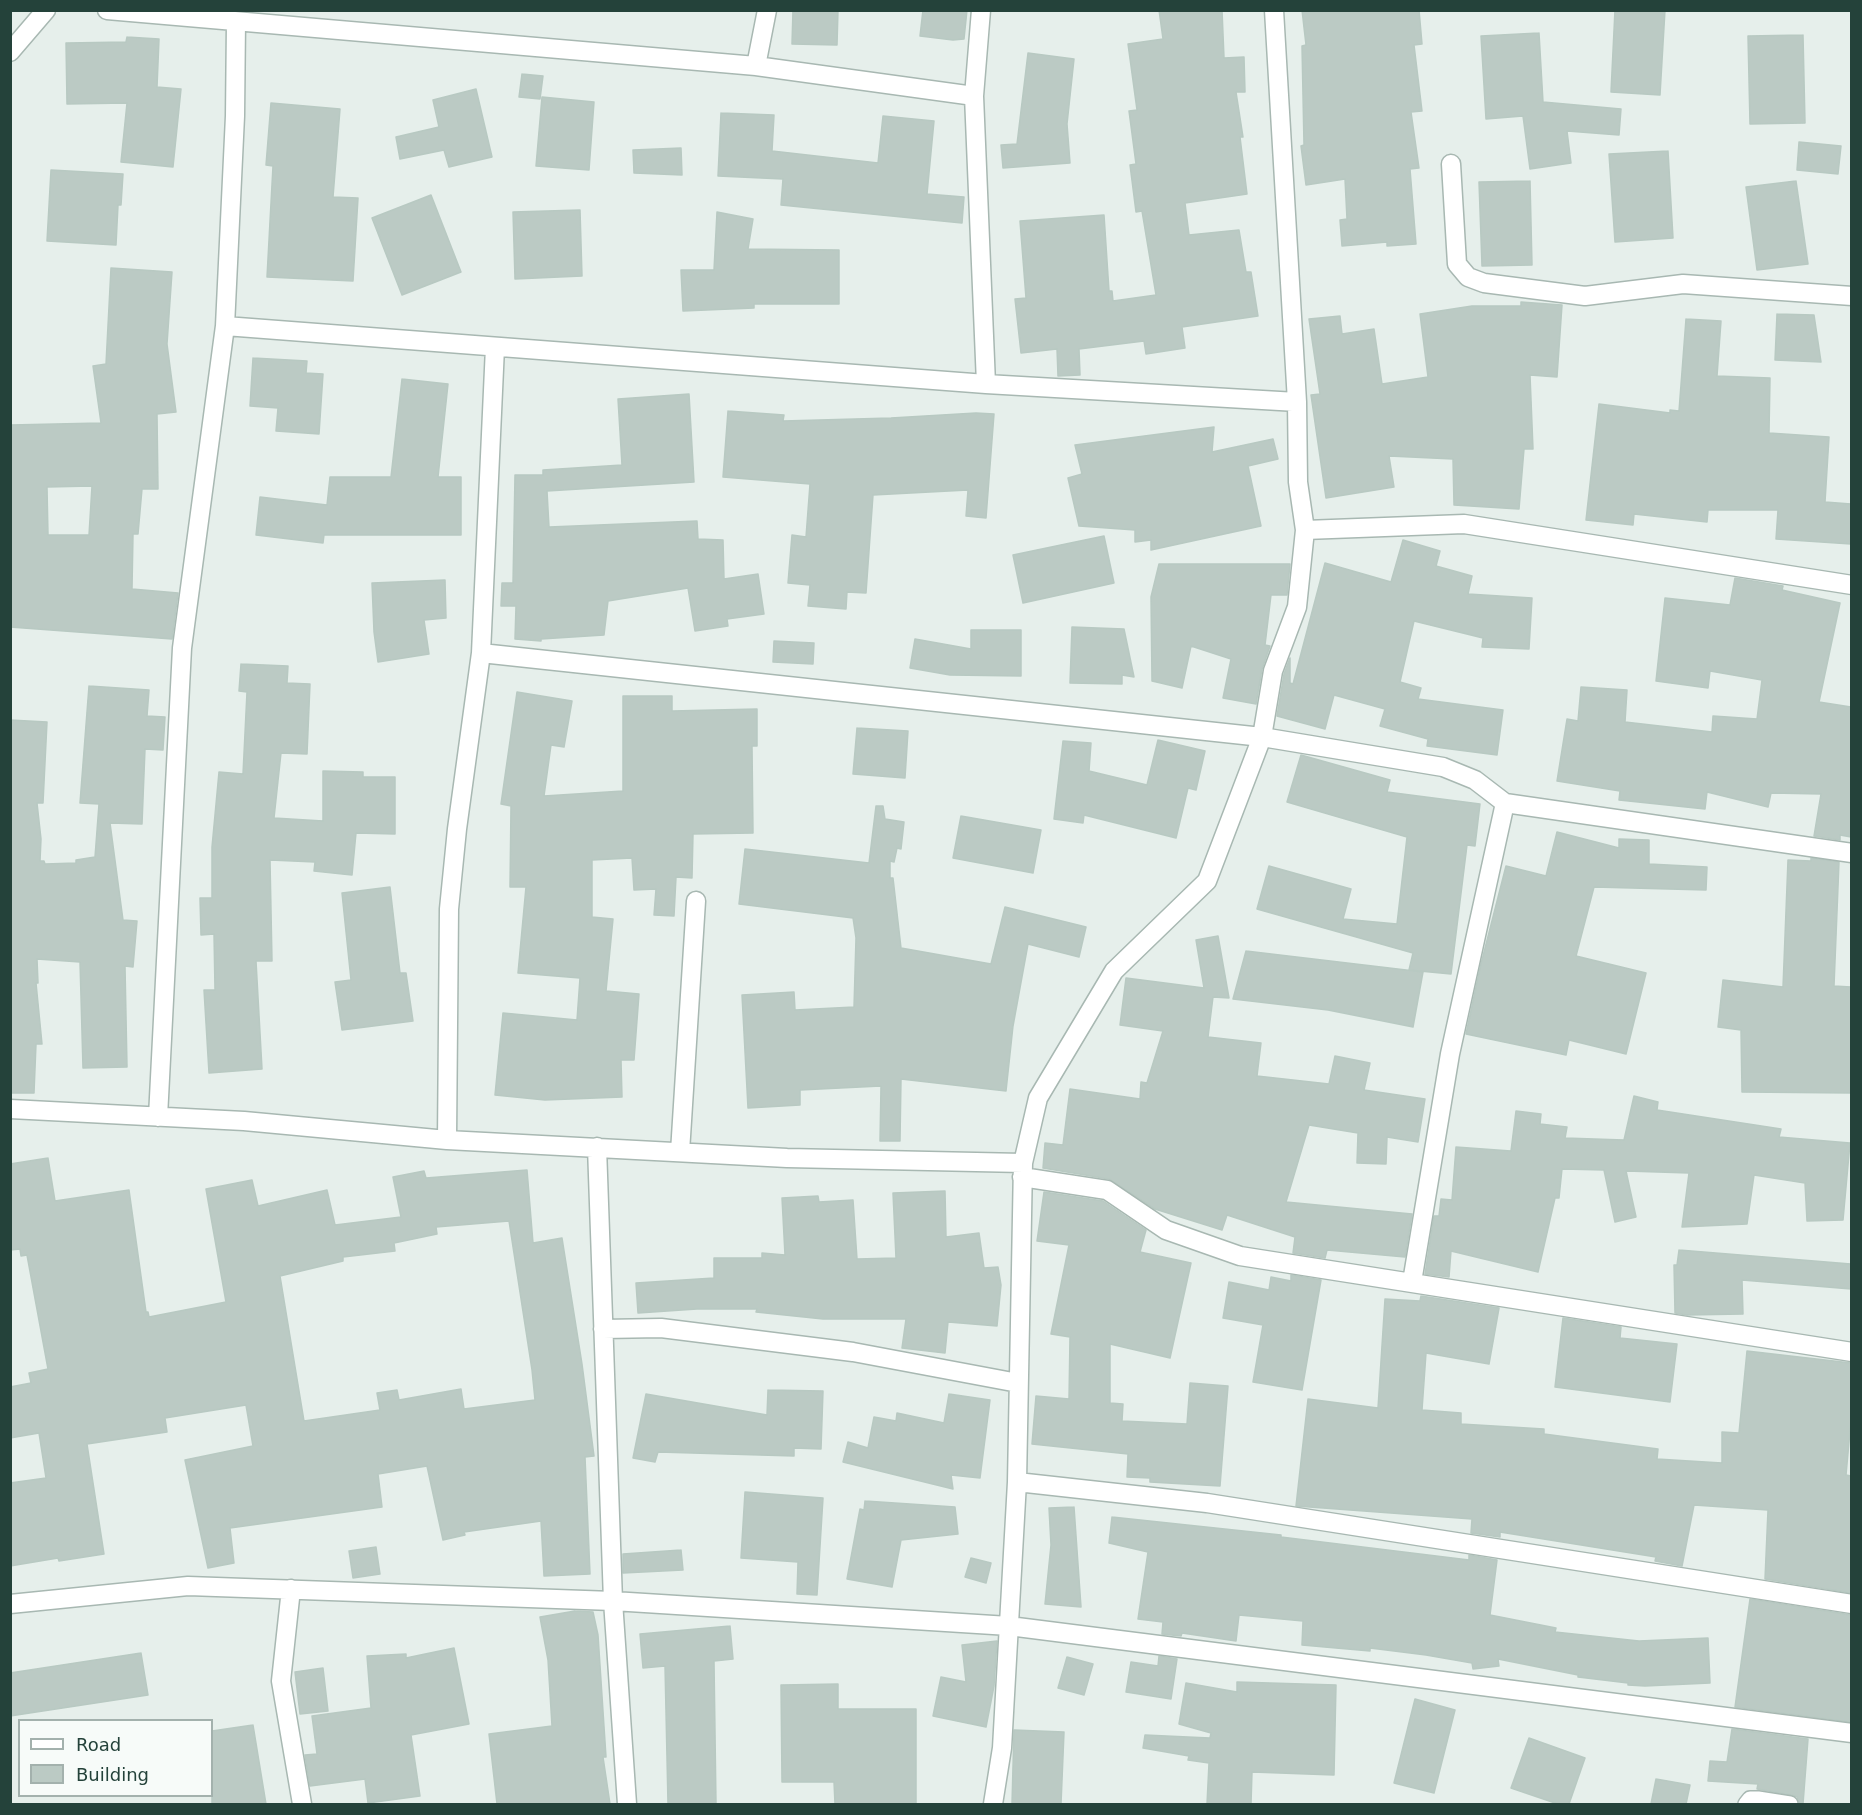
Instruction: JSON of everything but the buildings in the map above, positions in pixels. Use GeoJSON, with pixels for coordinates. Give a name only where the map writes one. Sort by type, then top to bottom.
{"type":"FeatureCollection","features":[{"type":"Feature","properties":{"kind":"street"},"geometry":{"type":"LineString","coordinates":[[10,52],[46,10]]}},
{"type":"Feature","properties":{"kind":"street"},"geometry":{"type":"LineString","coordinates":[[108,10],[756,66],[974,96]]}},
{"type":"Feature","properties":{"kind":"street"},"geometry":{"type":"LineString","coordinates":[[756,66],[767,10]]}},
{"type":"Feature","properties":{"kind":"street"},"geometry":{"type":"LineString","coordinates":[[981,10],[974,96],[986,384]]}},
{"type":"Feature","properties":{"kind":"street"},"geometry":{"type":"LineString","coordinates":[[993,1804],[1002,1748],[1017,1482],[1022,1170],[1038,1098],[1114,970],[1207,881],[1262,737],[1273,671],[1297,607],[1305,530],[1298,482],[1297,402],[1274,10]]}},
{"type":"Feature","properties":{"kind":"street"},"geometry":{"type":"LineString","coordinates":[[158,1117],[182,648],[225,326],[235,116],[236,22]]}},
{"type":"Feature","properties":{"kind":"street"},"geometry":{"type":"LineString","coordinates":[[1450,164],[1458,264],[1468,278],[1484,283],[1585,296],[1683,284],[1851,296]]}},
{"type":"Feature","properties":{"kind":"street"},"geometry":{"type":"LineString","coordinates":[[225,326],[986,384],[1297,402]]}},
{"type":"Feature","properties":{"kind":"street"},"geometry":{"type":"LineString","coordinates":[[447,1140],[449,909],[457,829],[481,654],[495,347]]}},
{"type":"Feature","properties":{"kind":"street"},"geometry":{"type":"LineString","coordinates":[[1305,530],[1464,524],[1851,585]]}},
{"type":"Feature","properties":{"kind":"street"},"geometry":{"type":"LineString","coordinates":[[481,654],[1262,737],[1443,767],[1475,780],[1504,803],[1851,853]]}},
{"type":"Feature","properties":{"kind":"street"},"geometry":{"type":"LineString","coordinates":[[1412,1282],[1450,1054],[1504,803]]}},
{"type":"Feature","properties":{"kind":"street"},"geometry":{"type":"LineString","coordinates":[[680,1152],[696,901]]}},
{"type":"Feature","properties":{"kind":"street"},"geometry":{"type":"LineString","coordinates":[[10,1109],[244,1121],[447,1140],[597,1146],[1022,1170],[1107,1190],[1166,1230],[1240,1256],[1851,1352]]}},
{"type":"Feature","properties":{"kind":"street"},"geometry":{"type":"LineString","coordinates":[[597,1146],[613,1601],[627,1804]]}},
{"type":"Feature","properties":{"kind":"street"},"geometry":{"type":"LineString","coordinates":[[603,1329],[661,1328],[853,1352],[1018,1383]]}},
{"type":"Feature","properties":{"kind":"street"},"geometry":{"type":"LineString","coordinates":[[1017,1482],[1208,1503],[1851,1604]]}},
{"type":"Feature","properties":{"kind":"street"},"geometry":{"type":"LineString","coordinates":[[10,1604],[188,1586],[613,1601],[1009,1626],[1851,1733]]}},
{"type":"Feature","properties":{"kind":"street"},"geometry":{"type":"LineString","coordinates":[[291,1589],[281,1681],[302,1804]]}},
{"type":"Feature","properties":{"kind":"lane"},"geometry":{"type":"LineString","coordinates":[[1746,1804],[1750,1799],[1758,1798],[1790,1804]]}}]}
